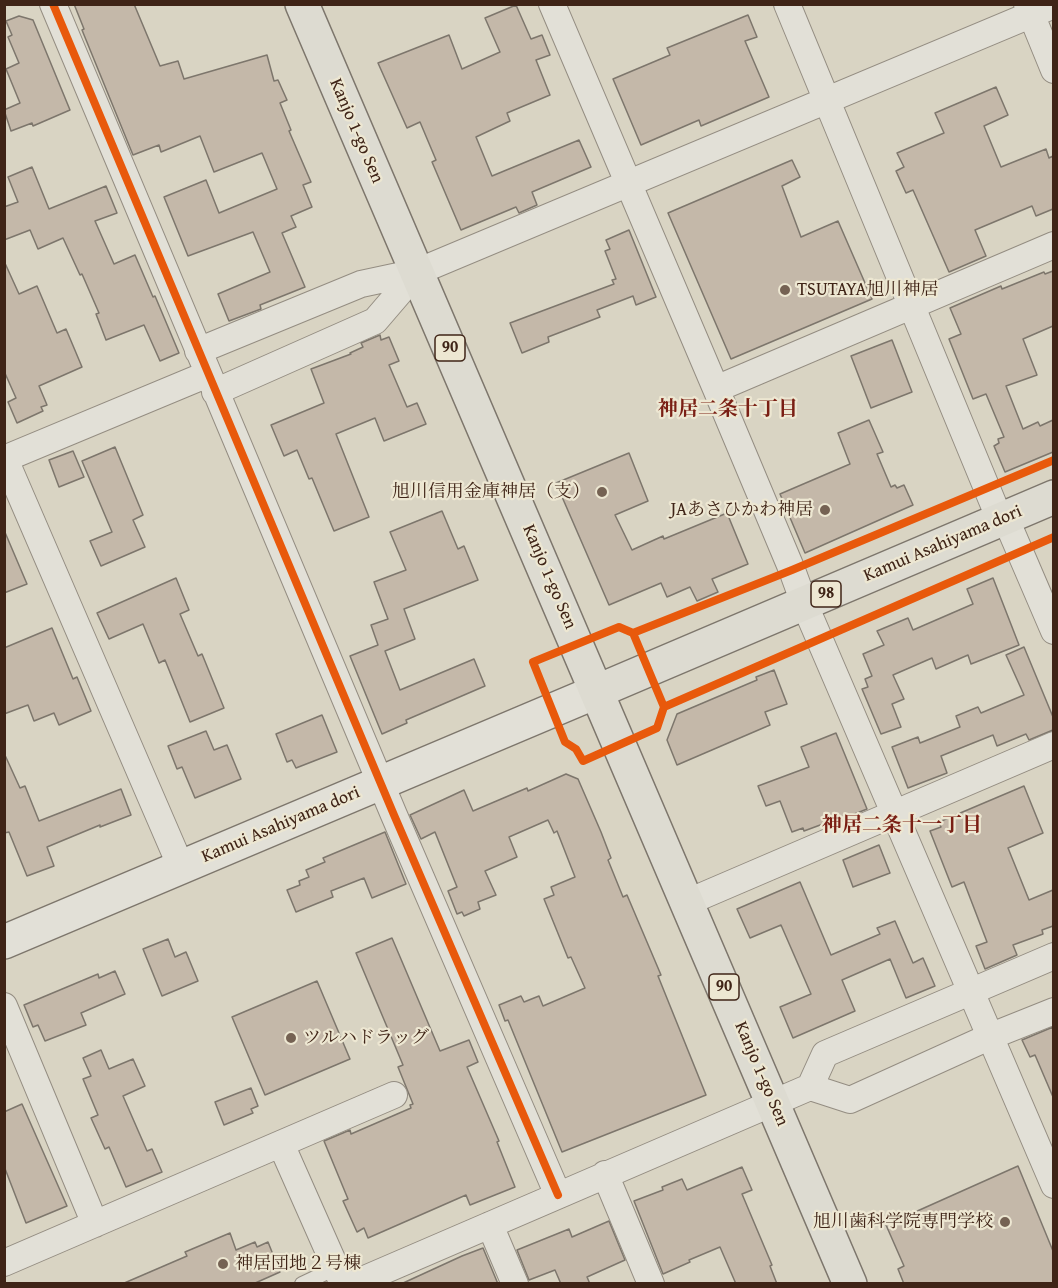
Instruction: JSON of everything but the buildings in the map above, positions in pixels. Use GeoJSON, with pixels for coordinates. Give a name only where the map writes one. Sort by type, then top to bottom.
{"type":"FeatureCollection","features":[{"type":"Feature","properties":{"kind":"main road","name":"Kanjo 1-go Sen"},"geometry":{"type":"LineString","coordinates":[[302,4],[850,1284]]}},
{"type":"Feature","properties":{"kind":"main road","name":"Kamui Asahiyama dori"},"geometry":{"type":"LineString","coordinates":[[597,691],[1053,497]]}},
{"type":"Feature","properties":{"kind":"street"},"geometry":{"type":"LineString","coordinates":[[53,4],[207,372],[558,1195]]}},
{"type":"Feature","properties":{"kind":"street"},"geometry":{"type":"LineString","coordinates":[[552,4],[788,559],[804,603],[1053,1185]]}},
{"type":"Feature","properties":{"kind":"street"},"geometry":{"type":"LineString","coordinates":[[787,4],[910,306],[1053,631]]}},
{"type":"Feature","properties":{"kind":"street"},"geometry":{"type":"LineString","coordinates":[[207,372],[361,284],[417,272],[827,100],[1037,8],[1053,70]]}},
{"type":"Feature","properties":{"kind":"street"},"geometry":{"type":"LineString","coordinates":[[716,389],[1053,245]]}},
{"type":"Feature","properties":{"kind":"street"},"geometry":{"type":"LineString","coordinates":[[181,867],[5,459],[207,372],[375,321],[417,272]]}},
{"type":"Feature","properties":{"kind":"street","name":"Kamui Asahiyama dori"},"geometry":{"type":"LineString","coordinates":[[4,942],[597,691]]}},
{"type":"Feature","properties":{"kind":"street"},"geometry":{"type":"LineString","coordinates":[[688,902],[1053,745]]}},
{"type":"Feature","properties":{"kind":"street"},"geometry":{"type":"LineString","coordinates":[[810,1087],[825,1054],[1053,956]]}},
{"type":"Feature","properties":{"kind":"street"},"geometry":{"type":"LineString","coordinates":[[4,1006],[95,1224]]}},
{"type":"Feature","properties":{"kind":"street"},"geometry":{"type":"LineString","coordinates":[[281,1144],[344,1278],[489,1225],[810,1087],[850,1100],[989,1037],[1053,1011]]}},
{"type":"Feature","properties":{"kind":"street"},"geometry":{"type":"LineString","coordinates":[[4,1263],[394,1095]]}},
{"type":"Feature","properties":{"kind":"street"},"geometry":{"type":"LineString","coordinates":[[605,1174],[651,1284]]}},
{"type":"Feature","properties":{"kind":"street"},"geometry":{"type":"LineString","coordinates":[[489,1225],[515,1284]]}},
{"type":"Feature","properties":{"kind":"lane"},"geometry":{"type":"LineString","coordinates":[[302,1284],[344,1278]]}},
{"type":"Feature","properties":{"kind":"cycle path"},"geometry":{"type":"LineString","coordinates":[[53,4],[394,815],[558,1195]]}},
{"type":"Feature","properties":{"kind":"cycle path"},"geometry":{"type":"LineString","coordinates":[[633,633],[664,707],[657,728],[583,761],[576,749],[565,742],[533,662],[619,627],[633,633],[792,570],[1054,460]]}},
{"type":"Feature","properties":{"kind":"cycle path"},"geometry":{"type":"LineString","coordinates":[[664,707],[1054,537]]}},
{"type":"Feature","properties":{"kind":"place","name":"TSUTAYA旭川神居"},"geometry":{"type":"Point","coordinates":[785,290]}},
{"type":"Feature","properties":{"kind":"place","name":"旭川信用金庫神居（支）"},"geometry":{"type":"Point","coordinates":[602,492]}},
{"type":"Feature","properties":{"kind":"place","name":"JAあさひかわ神居"},"geometry":{"type":"Point","coordinates":[825,510]}},
{"type":"Feature","properties":{"kind":"place","name":"ツルハドラッグ"},"geometry":{"type":"Point","coordinates":[291,1038]}},
{"type":"Feature","properties":{"kind":"place","name":"旭川歯科学院専門学校"},"geometry":{"type":"Point","coordinates":[1005,1222]}},
{"type":"Feature","properties":{"kind":"place","name":"神居団地２号棟"},"geometry":{"type":"Point","coordinates":[223,1264]}},
{"type":"Feature","properties":{"kind":"district","name":"神居二条十丁目"},"geometry":{"type":"Point","coordinates":[728,410]}},
{"type":"Feature","properties":{"kind":"district","name":"神居二条十一丁目"},"geometry":{"type":"Point","coordinates":[902,826]}}]}
